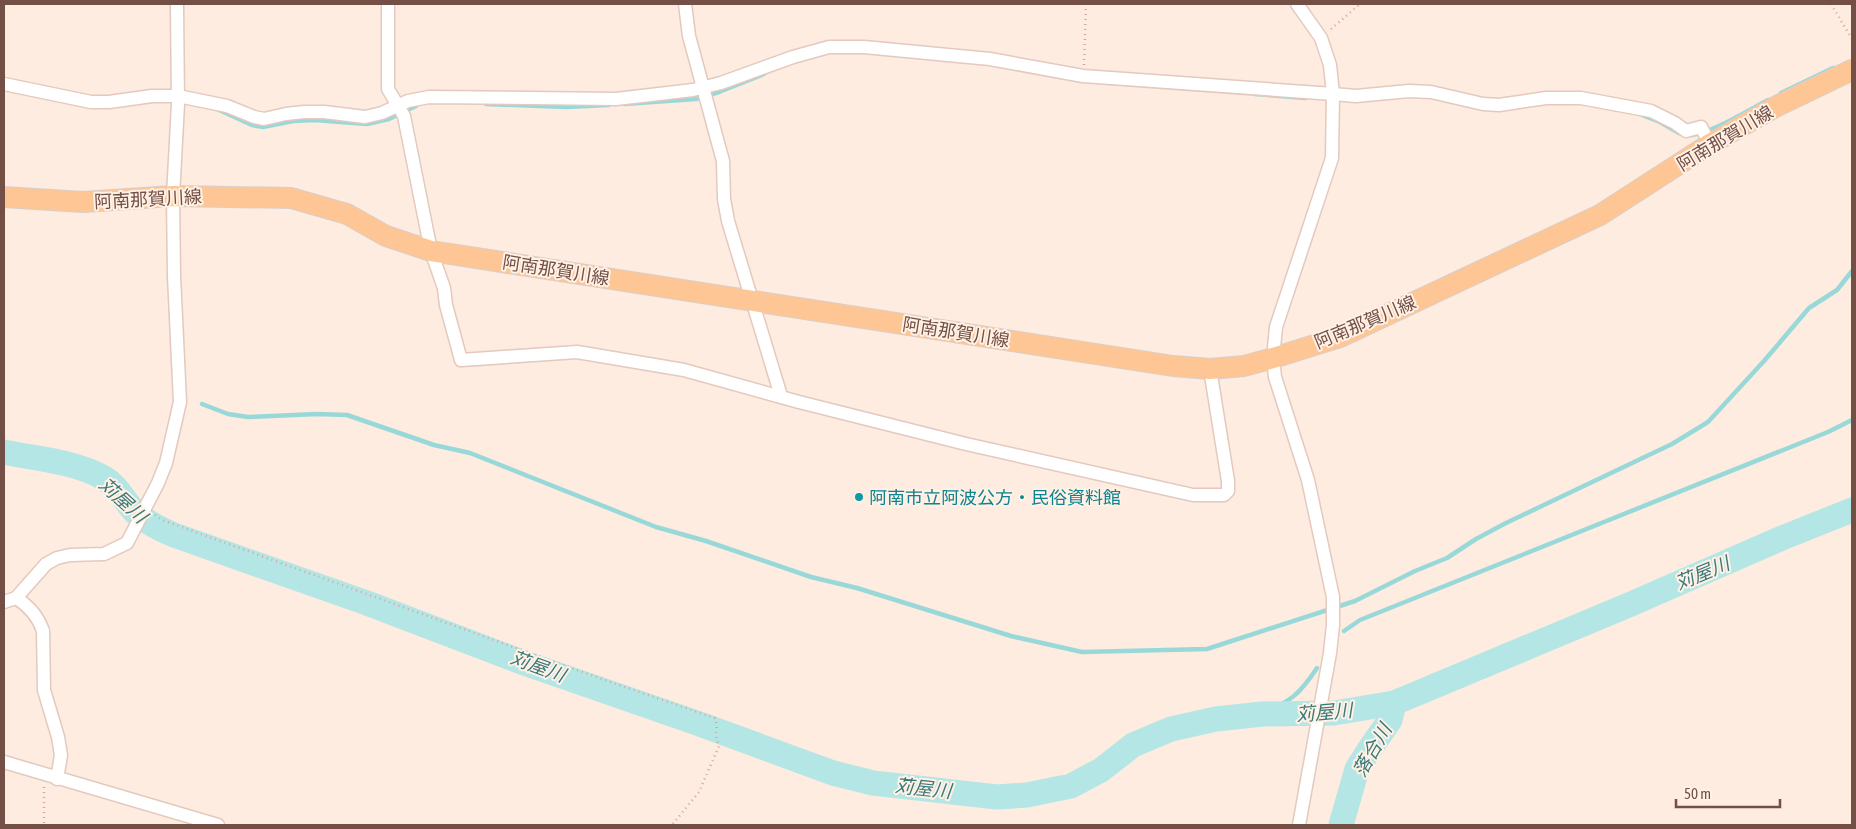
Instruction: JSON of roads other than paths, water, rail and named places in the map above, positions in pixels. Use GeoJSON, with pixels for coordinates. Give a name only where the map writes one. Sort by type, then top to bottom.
{"type":"FeatureCollection","features":[{"type":"Feature","properties":{"kind":"main road","name":"阿南那賀川線"},"geometry":{"type":"LineString","coordinates":[[4,197],[83,202],[173,196],[291,198],[347,214],[386,236],[431,251],[1173,366],[1210,369],[1244,366],[1340,337],[1600,215],[1707,137],[1852,70]]}},
{"type":"Feature","properties":{"kind":"street"},"geometry":{"type":"LineString","coordinates":[[4,602],[16,598],[46,564],[57,558],[70,555],[104,554],[128,543],[166,463],[180,402],[174,276],[173,196],[178,99],[178,4]]}},
{"type":"Feature","properties":{"kind":"street"},"geometry":{"type":"LineString","coordinates":[[388,4],[388,89],[401,110],[431,251],[444,288],[446,305],[461,360],[578,352],[684,370],[799,402],[1092,474],[1193,495],[1224,495],[1228,492],[1228,481],[1210,369]]}},
{"type":"Feature","properties":{"kind":"street"},"geometry":{"type":"LineString","coordinates":[[685,4],[689,36],[724,161],[724,199],[728,221],[782,396]]}},
{"type":"Feature","properties":{"kind":"street"},"geometry":{"type":"LineString","coordinates":[[1297,4],[1321,38],[1330,65],[1333,98],[1332,158],[1276,328],[1273,358],[1275,377],[1308,480],[1333,597],[1330,653],[1299,825]]}},
{"type":"Feature","properties":{"kind":"street"},"geometry":{"type":"LineString","coordinates":[[4,84],[91,102],[109,102],[152,96],[178,99],[227,106],[254,118],[264,119],[304,112],[324,112],[365,117],[401,110],[408,100],[429,97],[616,99],[706,93],[721,83],[830,47],[873,48],[990,59],[1083,76],[1333,98],[1409,91],[1431,92],[1483,104],[1499,105],[1546,98],[1581,98],[1651,111],[1686,131],[1701,127],[1707,137]]}},
{"type":"Feature","properties":{"kind":"street"},"geometry":{"type":"LineString","coordinates":[[16,598],[28,605],[40,622],[44,690],[58,737],[61,755],[57,779]]}},
{"type":"Feature","properties":{"kind":"street"},"geometry":{"type":"LineString","coordinates":[[4,762],[218,825]]}},
{"type":"Feature","properties":{"kind":"waterway"},"geometry":{"type":"LineString","coordinates":[[1781,93],[1833,68]]}},
{"type":"Feature","properties":{"kind":"waterway"},"geometry":{"type":"LineString","coordinates":[[624,104],[696,99],[764,74]]}},
{"type":"Feature","properties":{"kind":"waterway"},"geometry":{"type":"LineString","coordinates":[[1255,94],[1305,98]]}},
{"type":"Feature","properties":{"kind":"waterway"},"geometry":{"type":"LineString","coordinates":[[1691,135],[1708,131],[1768,100]]}},
{"type":"Feature","properties":{"kind":"waterway"},"geometry":{"type":"LineString","coordinates":[[486,104],[566,107],[609,105]]}},
{"type":"Feature","properties":{"kind":"waterway"},"geometry":{"type":"LineString","coordinates":[[217,109],[252,125],[263,127],[293,121],[314,120],[367,124],[389,119],[416,106]]}},
{"type":"Feature","properties":{"kind":"waterway"},"geometry":{"type":"LineString","coordinates":[[1642,115],[1660,122],[1679,133]]}},
{"type":"Feature","properties":{"kind":"waterway"},"geometry":{"type":"LineString","coordinates":[[202,404],[228,414],[248,417],[317,414],[347,415],[434,445],[470,453],[656,527],[706,541],[811,577],[857,588],[1011,636],[1082,652],[1207,649],[1355,601],[1415,571],[1447,558],[1476,539],[1506,523],[1672,444],[1708,422],[1809,308],[1837,290],[1852,271]]}},
{"type":"Feature","properties":{"kind":"waterway"},"geometry":{"type":"LineString","coordinates":[[1344,631],[1360,620],[1828,432],[1852,420]]}},
{"type":"Feature","properties":{"kind":"waterway","name":"苅屋川"},"geometry":{"type":"LineString","coordinates":[[4,452],[55,461],[92,472],[109,481],[140,516],[174,535],[367,603],[524,663],[833,773],[873,783],[997,797],[1027,795],[1071,786],[1101,770],[1133,745],[1171,729],[1216,719],[1262,714],[1334,713],[1394,703],[1852,510]]}},
{"type":"Feature","properties":{"kind":"waterway"},"geometry":{"type":"LineString","coordinates":[[1262,714],[1281,705],[1300,691],[1317,668]]}},
{"type":"Feature","properties":{"kind":"waterway","name":"落合川"},"geometry":{"type":"LineString","coordinates":[[1341,825],[1357,769],[1390,720],[1394,703]]}},
{"type":"Feature","properties":{"kind":"place","name":"阿南市立阿波公方・民俗資料館"},"geometry":{"type":"Point","coordinates":[859,497]}}]}
